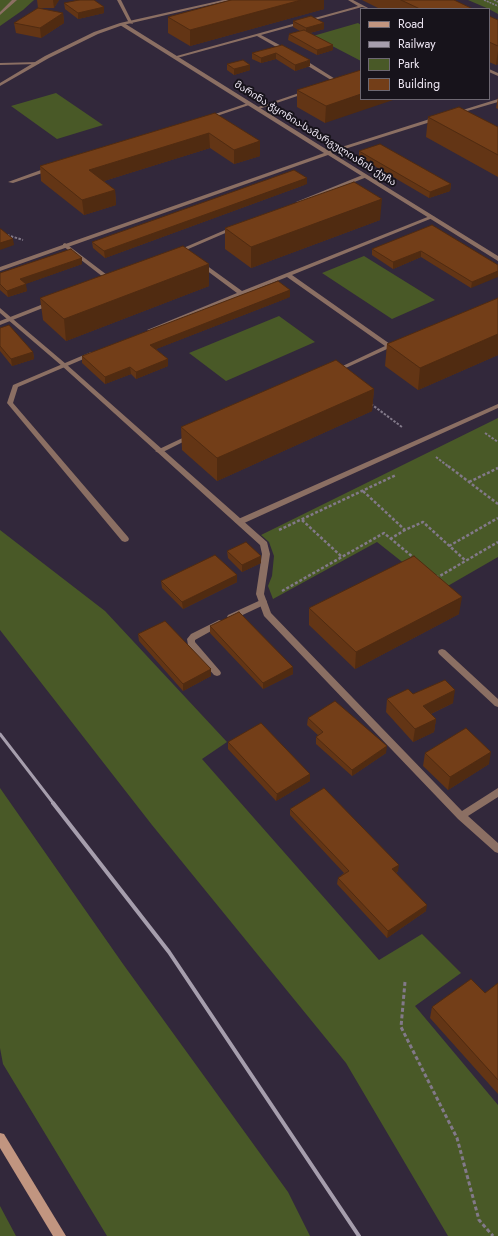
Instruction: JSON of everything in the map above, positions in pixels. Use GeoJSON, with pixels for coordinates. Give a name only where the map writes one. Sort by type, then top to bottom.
{"type":"FeatureCollection","features":[{"type":"Feature","properties":{"kind":"main road"},"geometry":{"type":"LineString","coordinates":[[0,1138],[60,1236]]}},
{"type":"Feature","properties":{"kind":"street"},"geometry":{"type":"LineString","coordinates":[[0,14],[15,0]]}},
{"type":"Feature","properties":{"kind":"street"},"geometry":{"type":"LineString","coordinates":[[119,0],[131,22]]}},
{"type":"Feature","properties":{"kind":"street"},"geometry":{"type":"LineString","coordinates":[[0,85],[37,62],[82,39],[122,24],[229,0]]}},
{"type":"Feature","properties":{"kind":"street"},"geometry":{"type":"LineString","coordinates":[[350,0],[366,8]]}},
{"type":"Feature","properties":{"kind":"street"},"geometry":{"type":"LineString","coordinates":[[175,58],[362,6]]}},
{"type":"Feature","properties":{"kind":"street","name":"მარინა ჭყონია-სამარგულიანის ქუჩა"},"geometry":{"type":"LineString","coordinates":[[122,24],[432,217],[498,260]]}},
{"type":"Feature","properties":{"kind":"street"},"geometry":{"type":"LineString","coordinates":[[258,35],[338,82]]}},
{"type":"Feature","properties":{"kind":"street"},"geometry":{"type":"LineString","coordinates":[[0,64],[37,62]]}},
{"type":"Feature","properties":{"kind":"street"},"geometry":{"type":"LineString","coordinates":[[331,84],[346,79]]}},
{"type":"Feature","properties":{"kind":"street"},"geometry":{"type":"LineString","coordinates":[[257,108],[316,89]]}},
{"type":"Feature","properties":{"kind":"street"},"geometry":{"type":"LineString","coordinates":[[453,114],[498,100]]}},
{"type":"Feature","properties":{"kind":"street"},"geometry":{"type":"LineString","coordinates":[[205,118],[250,104]]}},
{"type":"Feature","properties":{"kind":"street"},"geometry":{"type":"LineString","coordinates":[[460,112],[466,115]]}},
{"type":"Feature","properties":{"kind":"street"},"geometry":{"type":"LineString","coordinates":[[0,269],[328,153],[445,116]]}},
{"type":"Feature","properties":{"kind":"street"},"geometry":{"type":"LineString","coordinates":[[11,182],[56,167]]}},
{"type":"Feature","properties":{"kind":"street"},"geometry":{"type":"LineString","coordinates":[[292,205],[365,176]]}},
{"type":"Feature","properties":{"kind":"street"},"geometry":{"type":"LineString","coordinates":[[146,332],[432,217]]}},
{"type":"Feature","properties":{"kind":"street"},"geometry":{"type":"LineString","coordinates":[[168,256],[241,226]]}},
{"type":"Feature","properties":{"kind":"street"},"geometry":{"type":"LineString","coordinates":[[65,245],[109,279]]}},
{"type":"Feature","properties":{"kind":"street"},"geometry":{"type":"LineString","coordinates":[[204,266],[242,294]]}},
{"type":"Feature","properties":{"kind":"street"},"geometry":{"type":"LineString","coordinates":[[288,275],[389,346]]}},
{"type":"Feature","properties":{"kind":"street"},"geometry":{"type":"LineString","coordinates":[[102,282],[116,276]]}},
{"type":"Feature","properties":{"kind":"street"},"geometry":{"type":"LineString","coordinates":[[0,323],[60,299]]}},
{"type":"Feature","properties":{"kind":"street"},"geometry":{"type":"LineString","coordinates":[[0,310],[64,365],[264,544],[266,554],[260,594],[267,614],[461,816],[498,849]]}},
{"type":"Feature","properties":{"kind":"street"},"geometry":{"type":"LineString","coordinates":[[331,373],[404,340]]}},
{"type":"Feature","properties":{"kind":"street"},"geometry":{"type":"LineString","coordinates":[[94,353],[15,386],[10,403],[125,539]]}},
{"type":"Feature","properties":{"kind":"street"},"geometry":{"type":"LineString","coordinates":[[239,522],[498,406]]}},
{"type":"Feature","properties":{"kind":"street"},"geometry":{"type":"LineString","coordinates":[[159,451],[195,435]]}},
{"type":"Feature","properties":{"kind":"street"},"geometry":{"type":"LineString","coordinates":[[217,672],[191,643],[191,639],[194,636],[263,602]]}},
{"type":"Feature","properties":{"kind":"street"},"geometry":{"type":"LineString","coordinates":[[442,652],[498,704]]}},
{"type":"Feature","properties":{"kind":"street"},"geometry":{"type":"LineString","coordinates":[[461,816],[498,792]]}},
{"type":"Feature","properties":{"kind":"path"},"geometry":{"type":"LineString","coordinates":[[484,0],[498,6]]}},
{"type":"Feature","properties":{"kind":"path"},"geometry":{"type":"LineString","coordinates":[[494,0],[498,2]]}},
{"type":"Feature","properties":{"kind":"path"},"geometry":{"type":"LineString","coordinates":[[369,402],[420,441]]}},
{"type":"Feature","properties":{"kind":"path"},"geometry":{"type":"LineString","coordinates":[[479,437],[492,430]]}},
{"type":"Feature","properties":{"kind":"path"},"geometry":{"type":"LineString","coordinates":[[430,460],[436,456],[498,504]]}},
{"type":"Feature","properties":{"kind":"path"},"geometry":{"type":"LineString","coordinates":[[469,482],[498,468]]}},
{"type":"Feature","properties":{"kind":"path"},"geometry":{"type":"LineString","coordinates":[[259,540],[402,472]]}},
{"type":"Feature","properties":{"kind":"path"},"geometry":{"type":"LineString","coordinates":[[363,491],[405,530]]}},
{"type":"Feature","properties":{"kind":"path"},"geometry":{"type":"LineString","coordinates":[[448,546],[498,518]]}},
{"type":"Feature","properties":{"kind":"path"},"geometry":{"type":"LineString","coordinates":[[302,520],[342,557]]}},
{"type":"Feature","properties":{"kind":"path"},"geometry":{"type":"LineString","coordinates":[[390,539],[423,522],[466,561]]}},
{"type":"Feature","properties":{"kind":"path"},"geometry":{"type":"LineString","coordinates":[[263,602],[384,533],[420,563]]}},
{"type":"Feature","properties":{"kind":"path"},"geometry":{"type":"LineString","coordinates":[[432,572],[438,577],[498,542]]}},
{"type":"Feature","properties":{"kind":"path"},"geometry":{"type":"LineString","coordinates":[[405,982],[401,1027],[457,1138],[479,1220],[492,1236]]}},
{"type":"Feature","properties":{"kind":"green space"},"geometry":{"type":"Polygon","coordinates":[[[0,0],[34,0],[23,10],[0,26],[0,0]]]}},
{"type":"Feature","properties":{"kind":"green space"},"geometry":{"type":"Polygon","coordinates":[[[468,0],[498,0],[498,14],[490,10],[490,8],[468,0]]]}},
{"type":"Feature","properties":{"kind":"green space"},"geometry":{"type":"Polygon","coordinates":[[[358,23],[360,24],[360,60],[313,36],[358,23]]]}},
{"type":"Feature","properties":{"kind":"green space"},"geometry":{"type":"Polygon","coordinates":[[[56,93],[103,125],[57,139],[11,106],[56,93]]]}},
{"type":"Feature","properties":{"kind":"green space"},"geometry":{"type":"Polygon","coordinates":[[[364,256],[435,300],[392,319],[322,273],[364,256]]]}},
{"type":"Feature","properties":{"kind":"green space"},"geometry":{"type":"Polygon","coordinates":[[[279,316],[315,342],[226,381],[189,353],[279,316]]]}},
{"type":"Feature","properties":{"kind":"green space"},"geometry":{"type":"Polygon","coordinates":[[[498,418],[498,557],[439,591],[377,542],[273,599],[268,586],[272,576],[274,556],[269,542],[261,535],[498,418]]]}},
{"type":"Feature","properties":{"kind":"green space"},"geometry":{"type":"Polygon","coordinates":[[[0,530],[105,611],[227,742],[202,759],[379,960],[422,934],[461,973],[415,1006],[498,1105],[498,1236],[448,1236],[346,1063],[152,825],[0,630],[0,530]]]}},
{"type":"Feature","properties":{"kind":"green space"},"geometry":{"type":"Polygon","coordinates":[[[0,788],[123,964],[288,1192],[310,1236],[107,1236],[3,1064],[0,1048],[0,788]]]}},
{"type":"Feature","properties":{"kind":"green space"},"geometry":{"type":"Polygon","coordinates":[[[0,1206],[16,1236],[0,1236],[0,1206]]]}},
{"type":"Feature","properties":{"kind":"building"},"geometry":{"type":"Polygon","coordinates":[[[79,0],[94,0],[104,7],[78,13],[64,3],[79,0]]]}},
{"type":"Feature","properties":{"kind":"building"},"geometry":{"type":"Polygon","coordinates":[[[231,0],[301,0],[190,30],[168,17],[231,0]]]}},
{"type":"Feature","properties":{"kind":"building"},"geometry":{"type":"Polygon","coordinates":[[[401,0],[454,0],[471,8],[418,8],[401,0]]]}},
{"type":"Feature","properties":{"kind":"building"},"geometry":{"type":"Polygon","coordinates":[[[38,8],[63,13],[40,28],[14,23],[38,8]]]}},
{"type":"Feature","properties":{"kind":"building"},"geometry":{"type":"Polygon","coordinates":[[[311,16],[324,23],[306,28],[293,21],[311,16]]]}},
{"type":"Feature","properties":{"kind":"building"},"geometry":{"type":"Polygon","coordinates":[[[490,16],[498,20],[498,46],[490,42],[490,16]]]}},
{"type":"Feature","properties":{"kind":"building"},"geometry":{"type":"Polygon","coordinates":[[[304,30],[333,45],[317,50],[289,34],[304,30]]]}},
{"type":"Feature","properties":{"kind":"building"},"geometry":{"type":"Polygon","coordinates":[[[282,45],[310,60],[295,65],[276,53],[261,58],[252,53],[282,45]]]}},
{"type":"Feature","properties":{"kind":"building"},"geometry":{"type":"Polygon","coordinates":[[[243,60],[250,65],[234,69],[227,64],[243,60]]]}},
{"type":"Feature","properties":{"kind":"building"},"geometry":{"type":"Polygon","coordinates":[[[360,70],[360,94],[326,106],[297,90],[360,70]]]}},
{"type":"Feature","properties":{"kind":"building"},"geometry":{"type":"Polygon","coordinates":[[[459,107],[498,127],[498,155],[428,117],[459,107]]]}},
{"type":"Feature","properties":{"kind":"building"},"geometry":{"type":"Polygon","coordinates":[[[215,113],[260,141],[234,150],[209,133],[89,170],[115,190],[82,200],[40,166],[215,113]]]}},
{"type":"Feature","properties":{"kind":"building"},"geometry":{"type":"Polygon","coordinates":[[[380,144],[451,184],[430,192],[359,151],[380,144]]]}},
{"type":"Feature","properties":{"kind":"building"},"geometry":{"type":"Polygon","coordinates":[[[294,170],[307,178],[104,251],[92,242],[294,170]]]}},
{"type":"Feature","properties":{"kind":"building"},"geometry":{"type":"Polygon","coordinates":[[[354,182],[382,199],[251,247],[225,228],[354,182]]]}},
{"type":"Feature","properties":{"kind":"building"},"geometry":{"type":"Polygon","coordinates":[[[432,225],[498,265],[498,271],[472,282],[421,251],[393,262],[372,249],[432,225]]]}},
{"type":"Feature","properties":{"kind":"building"},"geometry":{"type":"Polygon","coordinates":[[[1,229],[13,239],[0,243],[1,229]]]}},
{"type":"Feature","properties":{"kind":"building"},"geometry":{"type":"Polygon","coordinates":[[[183,246],[209,264],[64,319],[40,298],[183,246]]]}},
{"type":"Feature","properties":{"kind":"building"},"geometry":{"type":"Polygon","coordinates":[[[71,249],[82,258],[20,279],[26,284],[7,291],[0,284],[0,273],[71,249]]]}},
{"type":"Feature","properties":{"kind":"building"},"geometry":{"type":"Polygon","coordinates":[[[278,281],[290,290],[150,345],[168,359],[136,372],[130,367],[105,377],[82,356],[278,281]]]}},
{"type":"Feature","properties":{"kind":"building"},"geometry":{"type":"Polygon","coordinates":[[[498,298],[498,334],[420,368],[387,344],[498,298]]]}},
{"type":"Feature","properties":{"kind":"building"},"geometry":{"type":"Polygon","coordinates":[[[9,325],[33,352],[11,359],[0,346],[0,328],[9,325]]]}},
{"type":"Feature","properties":{"kind":"building"},"geometry":{"type":"Polygon","coordinates":[[[336,360],[374,389],[217,458],[181,427],[336,360]]]}},
{"type":"Feature","properties":{"kind":"building"},"geometry":{"type":"Polygon","coordinates":[[[246,542],[261,556],[242,565],[227,551],[246,542]]]}},
{"type":"Feature","properties":{"kind":"building"},"geometry":{"type":"Polygon","coordinates":[[[215,555],[237,575],[182,602],[161,581],[215,555]]]}},
{"type":"Feature","properties":{"kind":"building"},"geometry":{"type":"Polygon","coordinates":[[[414,556],[462,597],[356,652],[309,608],[414,556]]]}},
{"type":"Feature","properties":{"kind":"building"},"geometry":{"type":"Polygon","coordinates":[[[239,612],[293,667],[263,683],[210,626],[239,612]]]}},
{"type":"Feature","properties":{"kind":"building"},"geometry":{"type":"Polygon","coordinates":[[[165,621],[211,669],[183,684],[138,634],[165,621]]]}},
{"type":"Feature","properties":{"kind":"building"},"geometry":{"type":"Polygon","coordinates":[[[445,680],[455,690],[423,706],[436,719],[415,729],[387,699],[408,689],[413,694],[445,680]]]}},
{"type":"Feature","properties":{"kind":"building"},"geometry":{"type":"Polygon","coordinates":[[[335,701],[387,746],[352,770],[316,737],[323,732],[308,718],[335,701]]]}},
{"type":"Feature","properties":{"kind":"building"},"geometry":{"type":"Polygon","coordinates":[[[261,723],[310,774],[277,794],[228,742],[261,723]]]}},
{"type":"Feature","properties":{"kind":"building"},"geometry":{"type":"Polygon","coordinates":[[[466,728],[491,752],[450,777],[425,753],[466,728]]]}},
{"type":"Feature","properties":{"kind":"building"},"geometry":{"type":"Polygon","coordinates":[[[324,788],[399,865],[392,869],[427,905],[388,931],[338,878],[349,871],[290,809],[324,788]]]}},
{"type":"Feature","properties":{"kind":"building"},"geometry":{"type":"Polygon","coordinates":[[[471,979],[485,993],[498,983],[498,1080],[432,1007],[471,979]]]}},
{"type":"Feature","properties":{"kind":"railway"},"geometry":{"type":"LineString","coordinates":[[0,734],[54,804]]}},
{"type":"Feature","properties":{"kind":"railway"},"geometry":{"type":"LineString","coordinates":[[53,803],[169,952],[359,1236]]}}]}
